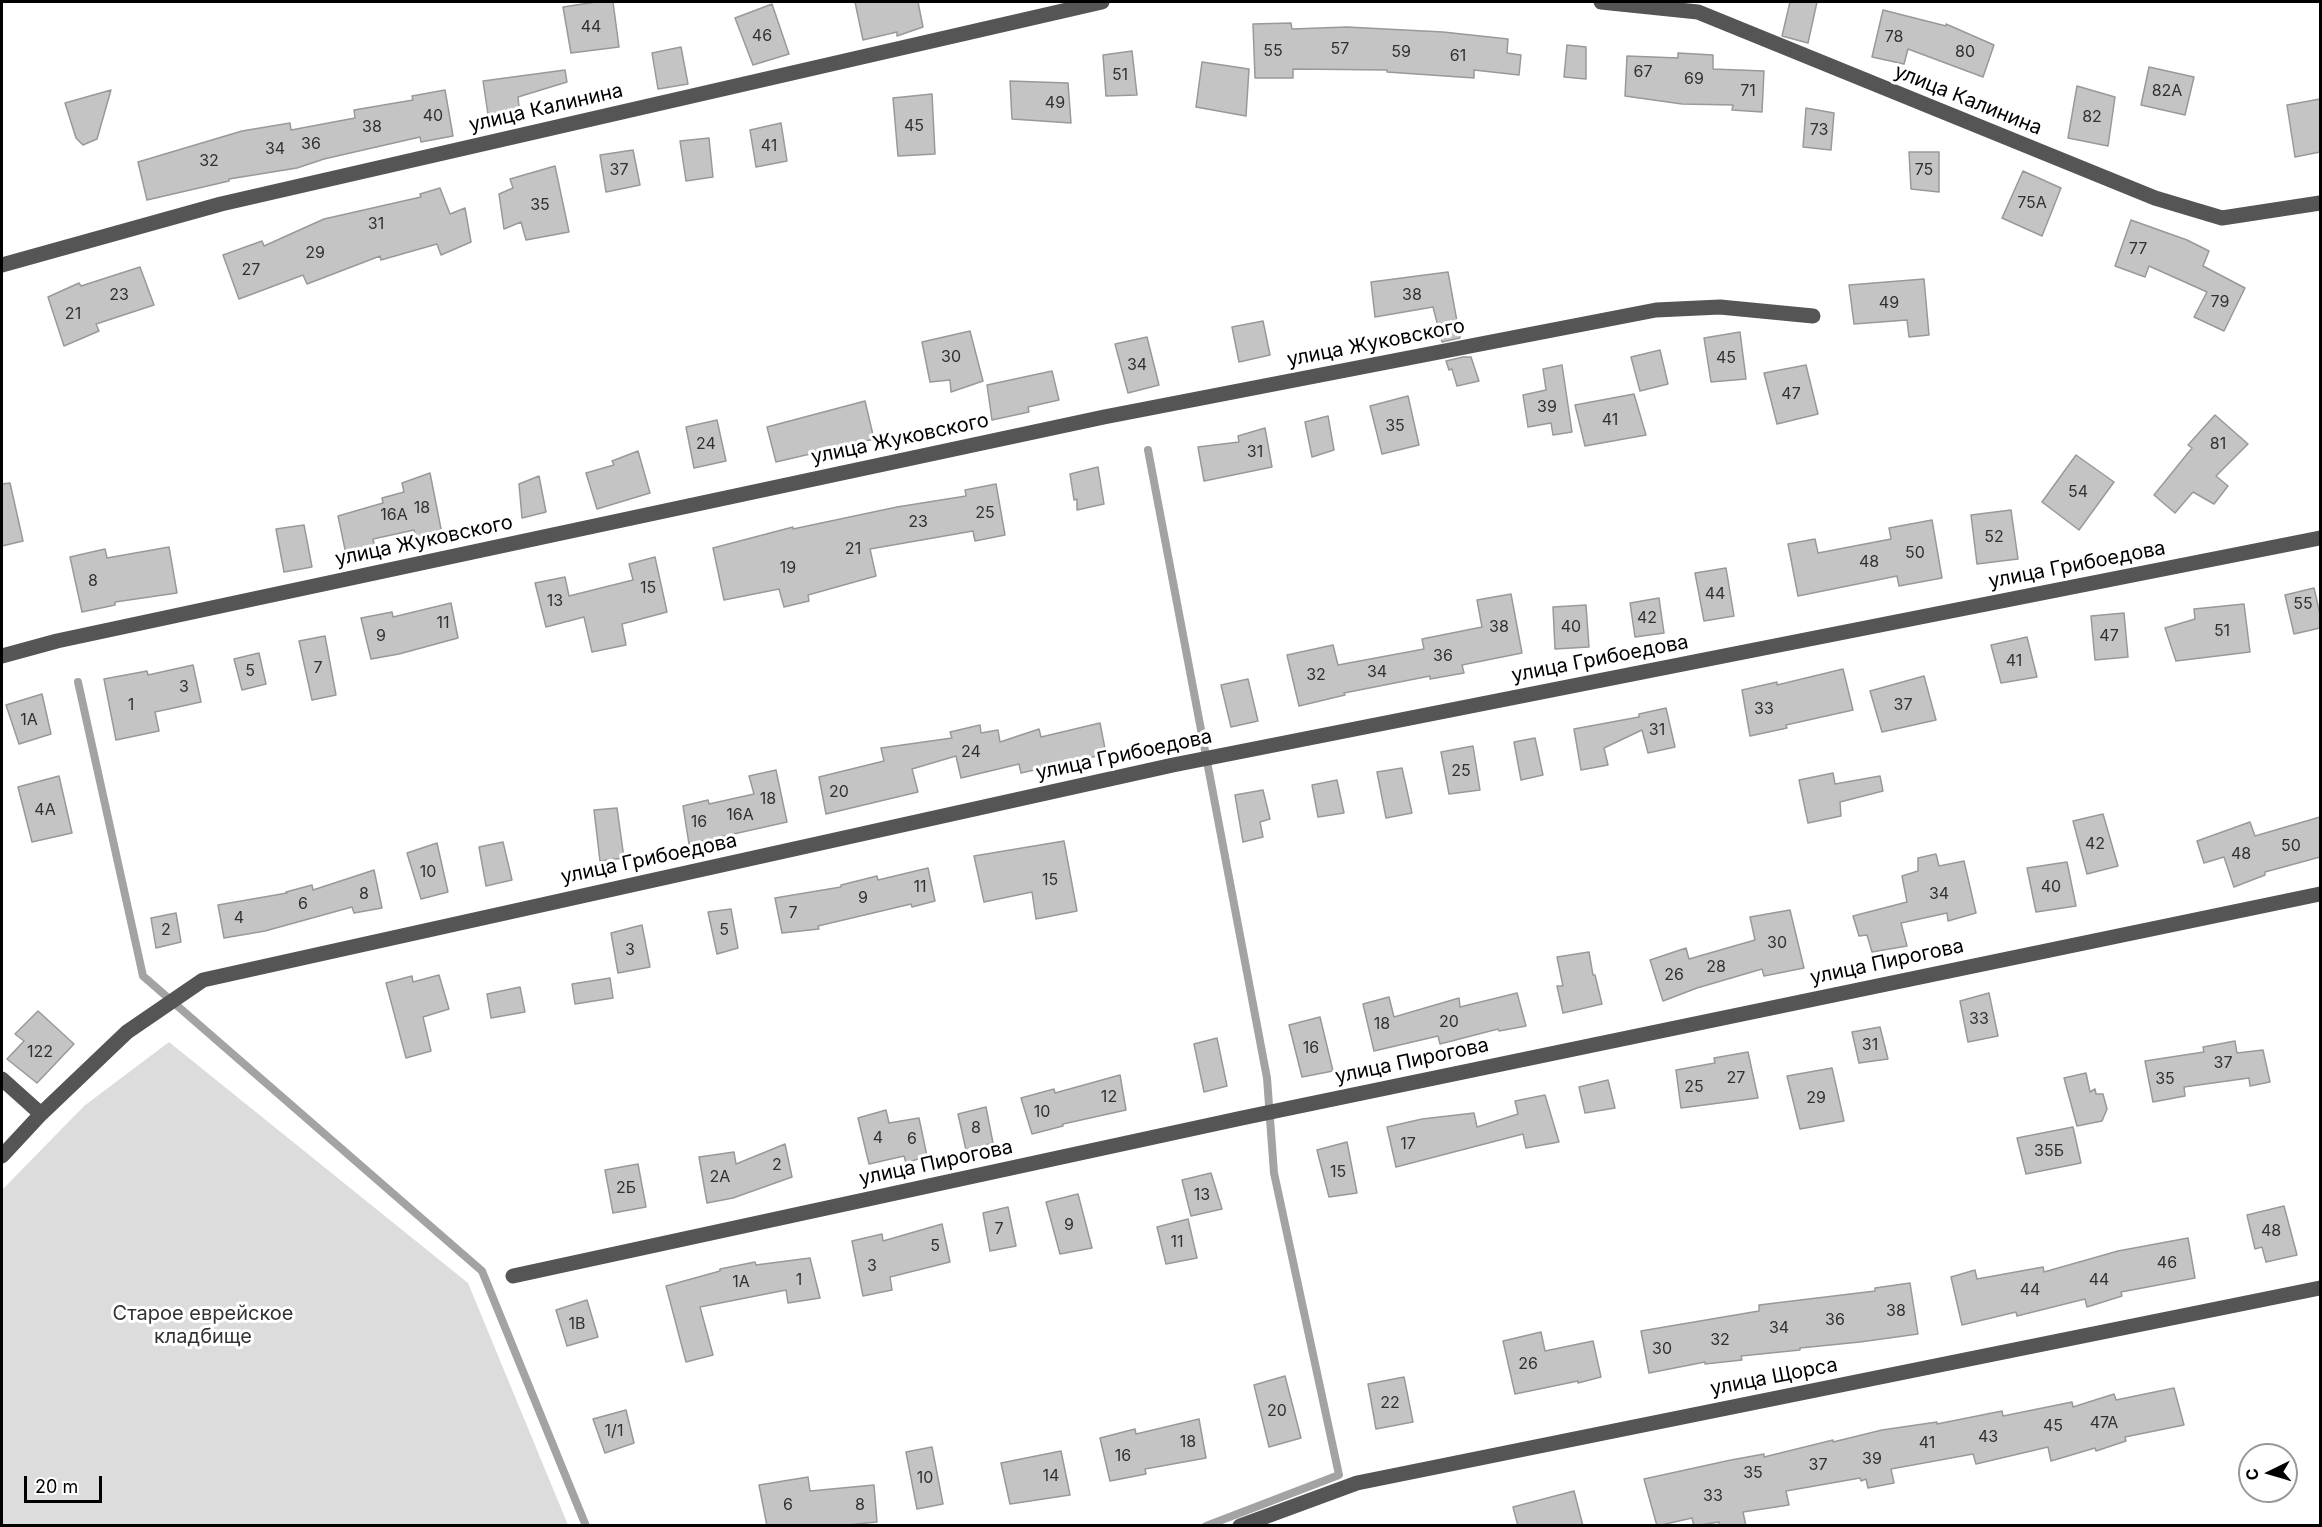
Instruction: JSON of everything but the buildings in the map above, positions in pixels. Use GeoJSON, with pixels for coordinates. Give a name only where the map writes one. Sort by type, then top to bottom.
{"type":"FeatureCollection","features":[{"type":"Feature","properties":{"kind":"street","name":"улица Калинина"},"geometry":{"type":"LineString","coordinates":[[2,265],[221,204],[1102,2]]}},
{"type":"Feature","properties":{"kind":"street","name":"улица Калинина"},"geometry":{"type":"LineString","coordinates":[[1601,2],[1698,12],[2155,198],[2222,218],[2320,203]]}},
{"type":"Feature","properties":{"kind":"street","name":"улица Жуковского"},"geometry":{"type":"LineString","coordinates":[[2,656],[69,638],[1104,417],[1656,310],[1720,307],[1813,316]]}},
{"type":"Feature","properties":{"kind":"street","name":"улица Грибоедова"},"geometry":{"type":"LineString","coordinates":[[2,1156],[41,1114],[127,1032],[203,980],[1173,765],[2320,538]]}},
{"type":"Feature","properties":{"kind":"street","name":"улица Пирогова"},"geometry":{"type":"LineString","coordinates":[[513,1276],[1253,1115],[2320,894]]}},
{"type":"Feature","properties":{"kind":"street"},"geometry":{"type":"LineString","coordinates":[[2,1079],[41,1114]]}},
{"type":"Feature","properties":{"kind":"street","name":"улица Щорса"},"geometry":{"type":"LineString","coordinates":[[1240,1526],[1357,1483],[2320,1288]]}},
{"type":"Feature","properties":{"kind":"green space","name":"Старое еврейское кладбище"},"geometry":{"type":"Polygon","coordinates":[[[169,1042],[468,1283],[568,1525],[2,1525],[2,1190],[84,1106],[169,1042]]]}},
{"type":"Feature","properties":{"kind":"waterway"},"geometry":{"type":"LineString","coordinates":[[1148,450],[1267,1078],[1274,1173],[1339,1475],[1206,1526]]}},
{"type":"Feature","properties":{"kind":"waterway"},"geometry":{"type":"LineString","coordinates":[[78,682],[143,976],[482,1271],[586,1526]]}}]}
